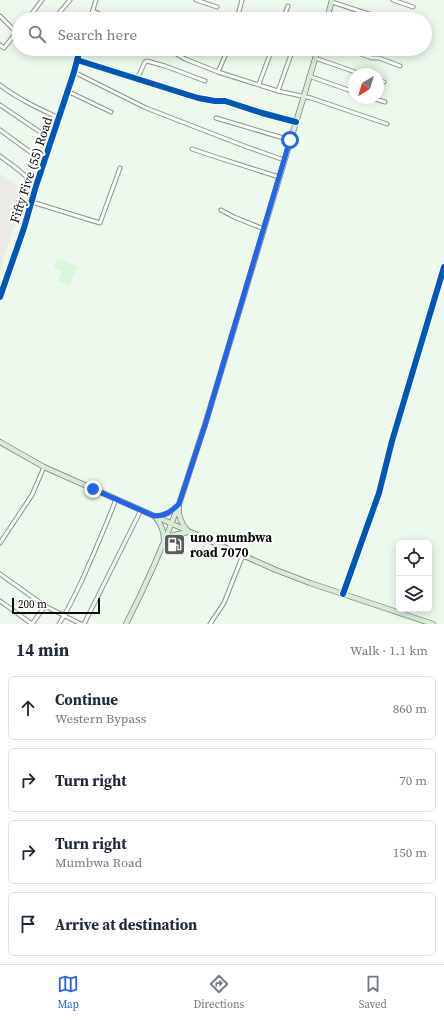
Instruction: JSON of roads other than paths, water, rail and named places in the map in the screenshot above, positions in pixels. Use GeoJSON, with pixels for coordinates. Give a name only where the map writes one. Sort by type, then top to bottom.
{"type":"FeatureCollection","features":[{"type":"Feature","properties":{"kind":"main road"},"geometry":{"type":"LineString","coordinates":[[329,12],[332,1]]}},
{"type":"Feature","properties":{"kind":"main road"},"geometry":{"type":"LineString","coordinates":[[126,624],[142,592],[179,504],[205,425],[315,58]]}},
{"type":"Feature","properties":{"kind":"main road"},"geometry":{"type":"LineString","coordinates":[[0,442],[44,467],[276,570],[433,624]]}},
{"type":"Feature","properties":{"kind":"main road"},"geometry":{"type":"LineString","coordinates":[[154,516],[161,516],[168,513],[179,504]]}},
{"type":"Feature","properties":{"kind":"main road"},"geometry":{"type":"LineString","coordinates":[[179,504],[178,512],[180,520],[190,532]]}},
{"type":"Feature","properties":{"kind":"main road"},"geometry":{"type":"LineString","coordinates":[[154,516],[161,525],[164,541]]}},
{"type":"Feature","properties":{"kind":"main road"},"geometry":{"type":"LineString","coordinates":[[164,541],[179,534],[190,532]]}},
{"type":"Feature","properties":{"kind":"street"},"geometry":{"type":"LineString","coordinates":[[33,12],[42,0]]}},
{"type":"Feature","properties":{"kind":"street"},"geometry":{"type":"LineString","coordinates":[[60,12],[70,0]]}},
{"type":"Feature","properties":{"kind":"street"},"geometry":{"type":"LineString","coordinates":[[93,11],[96,0]]}},
{"type":"Feature","properties":{"kind":"street"},"geometry":{"type":"LineString","coordinates":[[196,0],[217,7]]}},
{"type":"Feature","properties":{"kind":"street"},"geometry":{"type":"LineString","coordinates":[[239,12],[242,0]]}},
{"type":"Feature","properties":{"kind":"street"},"geometry":{"type":"LineString","coordinates":[[393,0],[413,7]]}},
{"type":"Feature","properties":{"kind":"street"},"geometry":{"type":"LineString","coordinates":[[332,1],[364,12]]}},
{"type":"Feature","properties":{"kind":"street"},"geometry":{"type":"LineString","coordinates":[[286,12],[288,6]]}},
{"type":"Feature","properties":{"kind":"street"},"geometry":{"type":"LineString","coordinates":[[0,16],[12,28]]}},
{"type":"Feature","properties":{"kind":"street"},"geometry":{"type":"LineString","coordinates":[[0,45],[4,48],[12,37]]}},
{"type":"Feature","properties":{"kind":"street","name":"Fifty Five (55) Road"},"geometry":{"type":"LineString","coordinates":[[0,297],[24,228],[78,56]]}},
{"type":"Feature","properties":{"kind":"street"},"geometry":{"type":"LineString","coordinates":[[182,56],[218,72],[278,91],[304,96],[387,124]]}},
{"type":"Feature","properties":{"kind":"street"},"geometry":{"type":"LineString","coordinates":[[218,72],[225,56]]}},
{"type":"Feature","properties":{"kind":"street"},"geometry":{"type":"LineString","coordinates":[[259,84],[269,56]]}},
{"type":"Feature","properties":{"kind":"street"},"geometry":{"type":"LineString","coordinates":[[278,91],[290,56]]}},
{"type":"Feature","properties":{"kind":"street"},"geometry":{"type":"LineString","coordinates":[[366,56],[379,58],[400,66]]}},
{"type":"Feature","properties":{"kind":"street"},"geometry":{"type":"LineString","coordinates":[[315,58],[348,69]]}},
{"type":"Feature","properties":{"kind":"street"},"geometry":{"type":"LineString","coordinates":[[77,60],[198,98],[214,101],[225,101],[296,122]]}},
{"type":"Feature","properties":{"kind":"street"},"geometry":{"type":"LineString","coordinates":[[137,79],[145,62],[147,61],[205,81]]}},
{"type":"Feature","properties":{"kind":"street"},"geometry":{"type":"LineString","coordinates":[[74,72],[146,108],[227,140],[284,160]]}},
{"type":"Feature","properties":{"kind":"street"},"geometry":{"type":"LineString","coordinates":[[309,76],[348,90]]}},
{"type":"Feature","properties":{"kind":"street"},"geometry":{"type":"LineString","coordinates":[[0,86],[23,101],[59,118]]}},
{"type":"Feature","properties":{"kind":"street"},"geometry":{"type":"LineString","coordinates":[[67,91],[111,112]]}},
{"type":"Feature","properties":{"kind":"street"},"geometry":{"type":"LineString","coordinates":[[0,105],[52,140]]}},
{"type":"Feature","properties":{"kind":"street"},"geometry":{"type":"LineString","coordinates":[[216,118],[290,140]]}},
{"type":"Feature","properties":{"kind":"street"},"geometry":{"type":"LineString","coordinates":[[0,130],[44,162]]}},
{"type":"Feature","properties":{"kind":"street"},"geometry":{"type":"LineString","coordinates":[[192,148],[279,177]]}},
{"type":"Feature","properties":{"kind":"street"},"geometry":{"type":"LineString","coordinates":[[0,156],[20,171],[36,186]]}},
{"type":"Feature","properties":{"kind":"street"},"geometry":{"type":"LineString","coordinates":[[32,202],[100,223],[120,168]]}},
{"type":"Feature","properties":{"kind":"street"},"geometry":{"type":"LineString","coordinates":[[221,210],[264,229]]}},
{"type":"Feature","properties":{"kind":"street"},"geometry":{"type":"LineString","coordinates":[[343,594],[379,493],[392,441],[444,267]]}},
{"type":"Feature","properties":{"kind":"street"},"geometry":{"type":"LineString","coordinates":[[0,543],[32,495],[44,467]]}},
{"type":"Feature","properties":{"kind":"street"},"geometry":{"type":"LineString","coordinates":[[58,624],[64,616],[100,542],[116,499]]}},
{"type":"Feature","properties":{"kind":"street"},"geometry":{"type":"LineString","coordinates":[[84,624],[141,510]]}},
{"type":"Feature","properties":{"kind":"street"},"geometry":{"type":"LineString","coordinates":[[210,624],[224,603],[243,555]]}},
{"type":"Feature","properties":{"kind":"street"},"geometry":{"type":"LineString","coordinates":[[0,574],[45,606],[81,624]]}},
{"type":"Feature","properties":{"kind":"street"},"geometry":{"type":"LineString","coordinates":[[0,601],[32,624],[45,606]]}},
{"type":"Feature","properties":{"kind":"place","name":"uno mumbwa road 7070"},"geometry":{"type":"Point","coordinates":[175,544]}}]}
